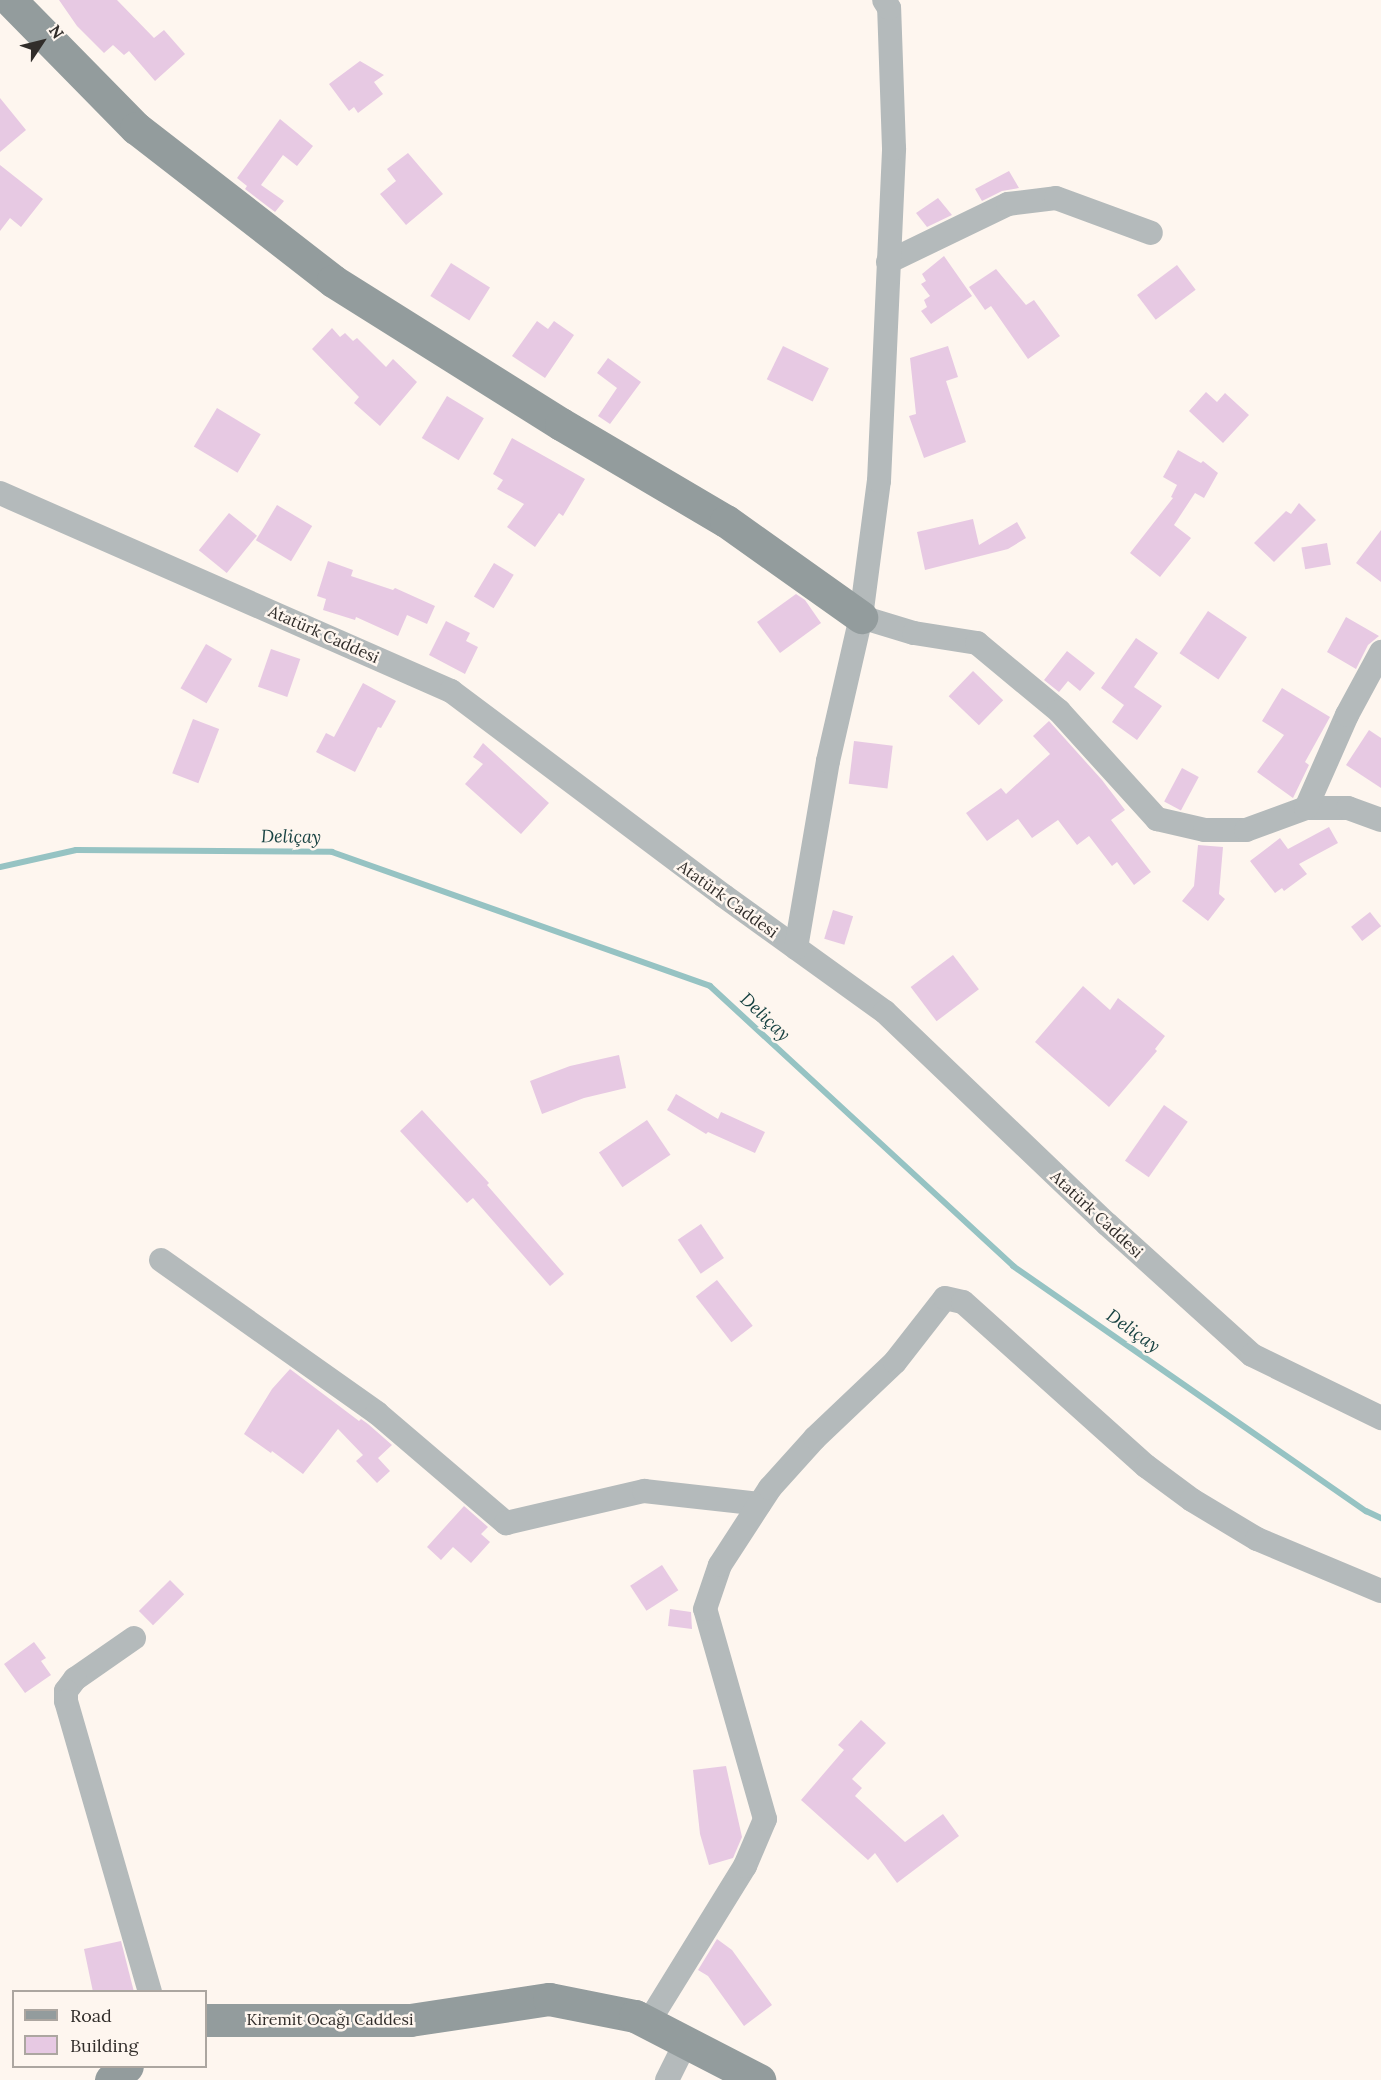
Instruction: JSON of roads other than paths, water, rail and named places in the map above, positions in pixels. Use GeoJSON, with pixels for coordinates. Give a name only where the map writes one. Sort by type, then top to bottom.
{"type":"FeatureCollection","features":[{"type":"Feature","properties":{"kind":"street"},"geometry":{"type":"LineString","coordinates":[[10,0],[136,128],[333,281],[561,424],[726,521],[861,617],[914,633],[977,643],[1059,711],[1157,819],[1205,830],[1246,830],[1306,808],[1348,808],[1381,819]]}},
{"type":"Feature","properties":{"kind":"street"},"geometry":{"type":"LineString","coordinates":[[796,948],[828,761],[861,617],[879,481],[894,148],[890,8],[884,0]]}},
{"type":"Feature","properties":{"kind":"street"},"geometry":{"type":"LineString","coordinates":[[888,262],[1008,204],[1056,198],[1151,233]]}},
{"type":"Feature","properties":{"kind":"street","name":"Atatürk Caddesi"},"geometry":{"type":"LineString","coordinates":[[0,493],[451,691],[885,1012],[1107,1224],[1252,1355],[1381,1418]]}},
{"type":"Feature","properties":{"kind":"street"},"geometry":{"type":"LineString","coordinates":[[1306,808],[1347,715],[1381,651]]}},
{"type":"Feature","properties":{"kind":"street"},"geometry":{"type":"LineString","coordinates":[[161,1260],[377,1413],[506,1523],[644,1491],[759,1504]]}},
{"type":"Feature","properties":{"kind":"street"},"geometry":{"type":"LineString","coordinates":[[648,2024],[745,1866],[765,1819],[705,1609],[720,1565],[770,1488],[815,1438],[895,1362],[945,1298],[963,1302],[1146,1466],[1192,1500],[1257,1539],[1381,1591]]}},
{"type":"Feature","properties":{"kind":"street"},"geometry":{"type":"LineString","coordinates":[[134,1638],[75,1679],[66,1691],[66,1701],[149,1990]]}},
{"type":"Feature","properties":{"kind":"street","name":"Kiremit Ocağı Caddesi"},"geometry":{"type":"LineString","coordinates":[[207,2020],[410,2020],[549,1999],[635,2016],[759,2080]]}},
{"type":"Feature","properties":{"kind":"street"},"geometry":{"type":"LineString","coordinates":[[667,2080],[686,2042]]}},
{"type":"Feature","properties":{"kind":"street"},"geometry":{"type":"LineString","coordinates":[[111,2080],[125,2068]]}},
{"type":"Feature","properties":{"kind":"waterway","name":"Deliçay"},"geometry":{"type":"LineString","coordinates":[[0,867],[76,850],[332,852],[710,986],[1013,1266],[1366,1511],[1381,1518]]}}]}
